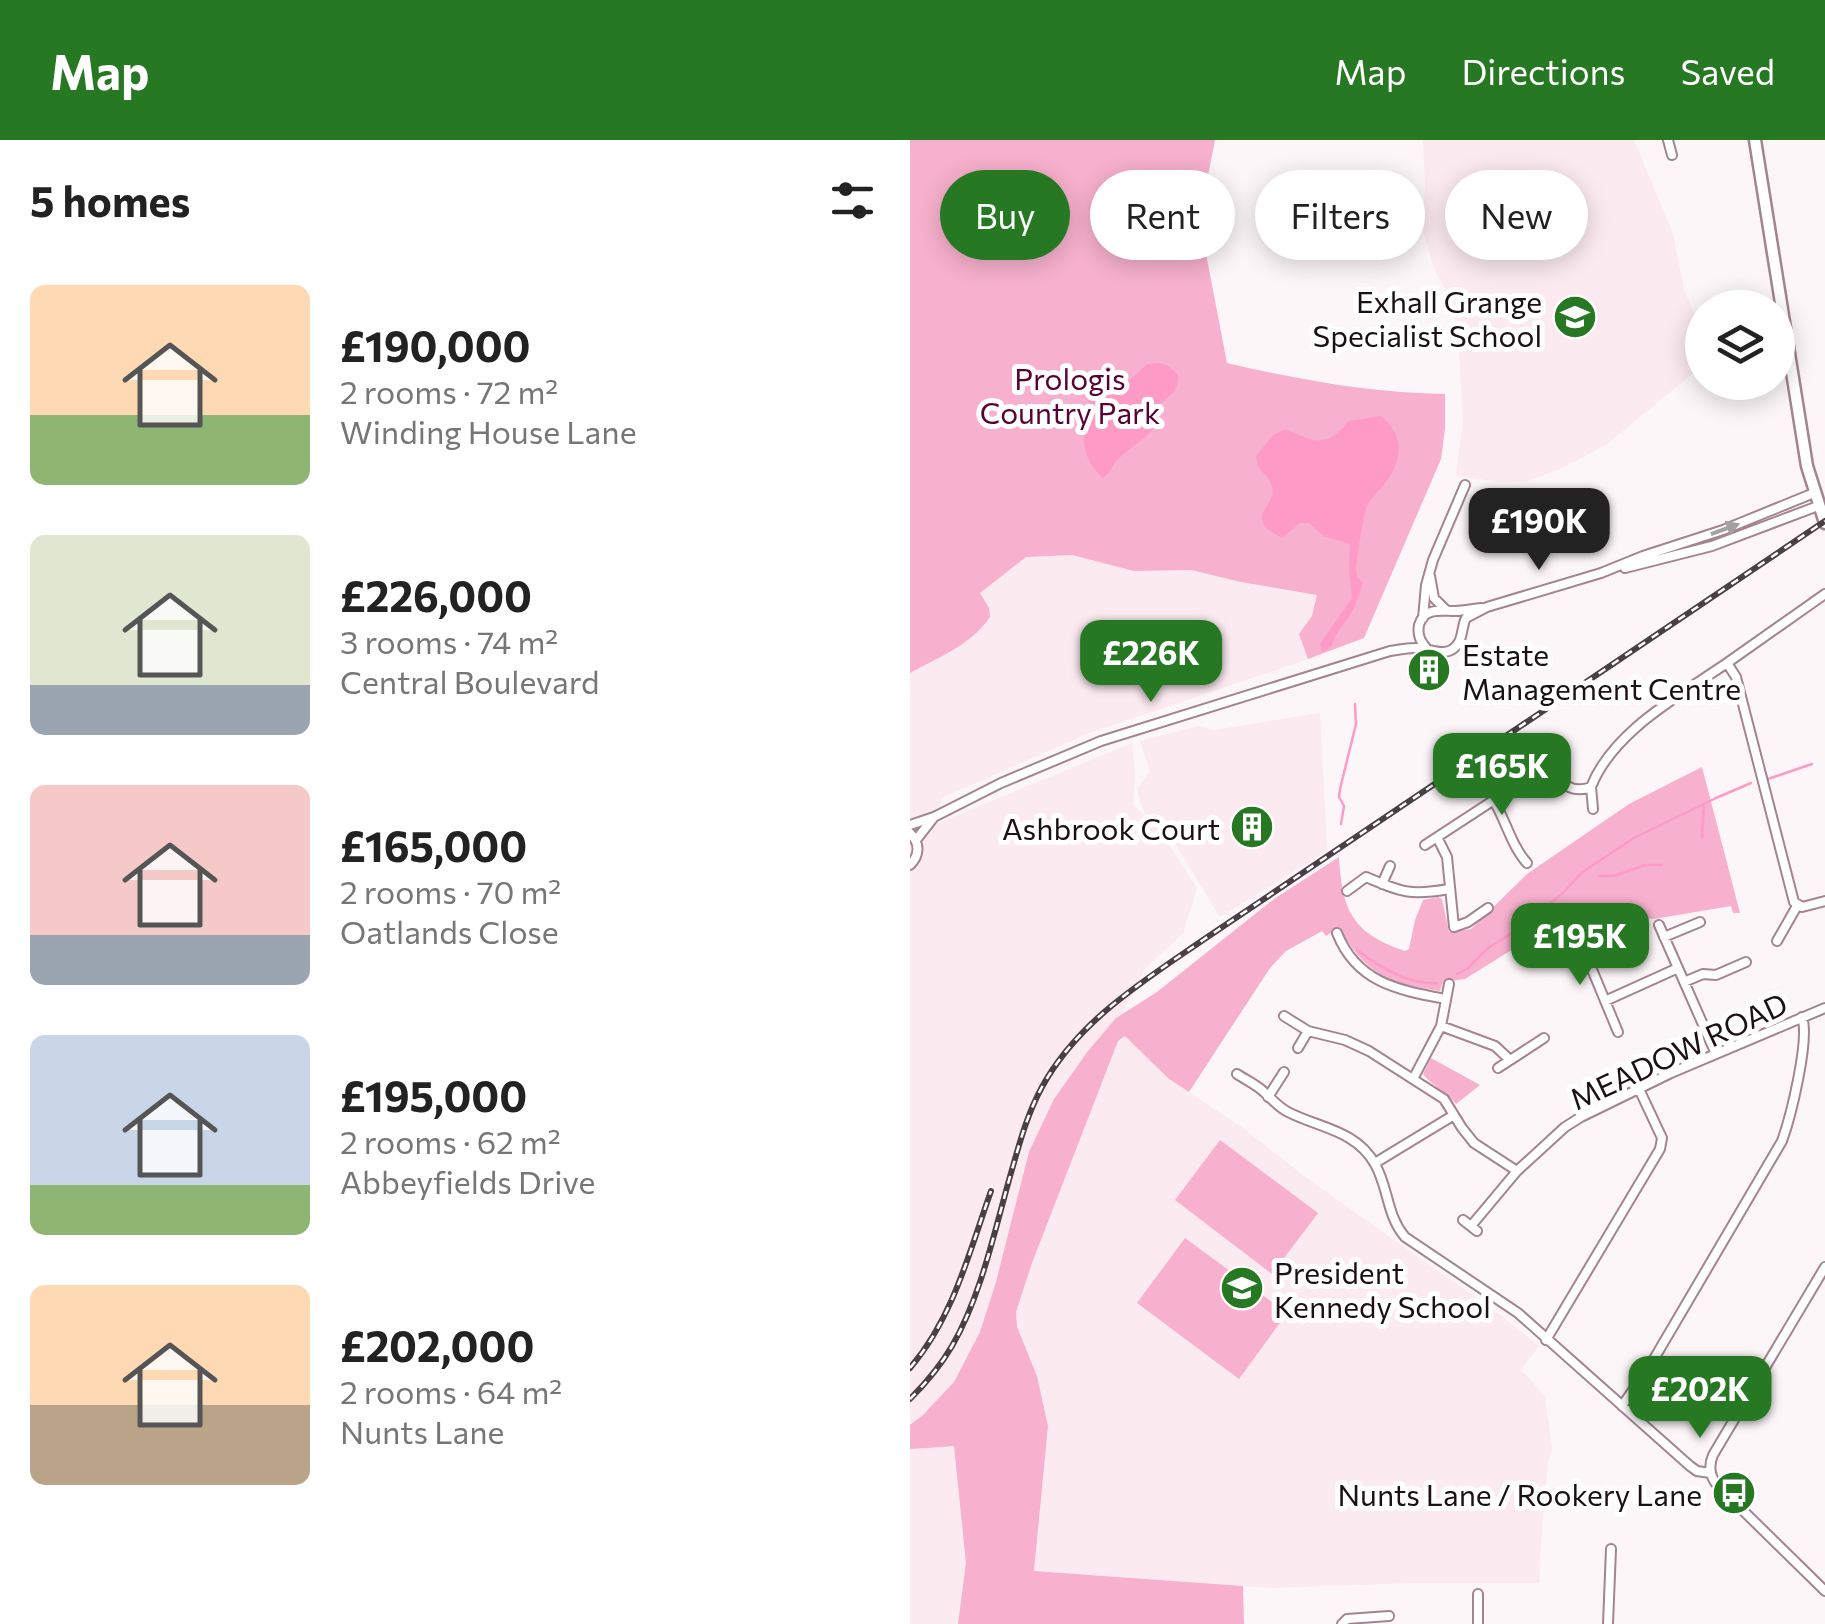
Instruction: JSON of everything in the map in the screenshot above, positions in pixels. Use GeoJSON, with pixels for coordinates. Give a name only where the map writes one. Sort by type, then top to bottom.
{"type":"FeatureCollection","features":[{"type":"Feature","properties":{"kind":"street"},"geometry":{"type":"LineString","coordinates":[[1756,140],[1796,407],[1807,466],[1820,490],[1825,523]]}},
{"type":"Feature","properties":{"kind":"street"},"geometry":{"type":"LineString","coordinates":[[912,833],[934,816],[1002,783],[1102,741],[1390,651],[1408,642],[1423,618],[1430,571],[1465,485]]}},
{"type":"Feature","properties":{"kind":"street"},"geometry":{"type":"LineString","coordinates":[[1601,573],[1723,530],[1820,490]]}},
{"type":"Feature","properties":{"kind":"street"},"geometry":{"type":"LineString","coordinates":[[1445,500],[1456,504]]}},
{"type":"Feature","properties":{"kind":"street"},"geometry":{"type":"LineString","coordinates":[[1423,618],[1432,611],[1487,607],[1712,546],[1822,505]]}},
{"type":"Feature","properties":{"kind":"street"},"geometry":{"type":"LineString","coordinates":[[1430,571],[1434,598],[1456,616],[1462,628]]}},
{"type":"Feature","properties":{"kind":"street"},"geometry":{"type":"LineString","coordinates":[[1593,809],[1591,787],[1600,766],[1620,742],[1825,594]]}},
{"type":"Feature","properties":{"kind":"street"},"geometry":{"type":"LineString","coordinates":[[1418,631],[1427,648],[1439,653],[1452,649],[1470,616],[1487,607]]}},
{"type":"Feature","properties":{"kind":"street"},"geometry":{"type":"LineString","coordinates":[[1390,651],[1427,648]]}},
{"type":"Feature","properties":{"kind":"street"},"geometry":{"type":"LineString","coordinates":[[1727,662],[1736,677],[1797,906]]}},
{"type":"Feature","properties":{"kind":"street"},"geometry":{"type":"LineString","coordinates":[[1425,845],[1556,757]]}},
{"type":"Feature","properties":{"kind":"street"},"geometry":{"type":"LineString","coordinates":[[1546,766],[1568,788],[1591,787]]}},
{"type":"Feature","properties":{"kind":"street"},"geometry":{"type":"LineString","coordinates":[[1494,801],[1527,863]]}},
{"type":"Feature","properties":{"kind":"street"},"geometry":{"type":"LineString","coordinates":[[912,833],[934,816]]}},
{"type":"Feature","properties":{"kind":"street"},"geometry":{"type":"LineString","coordinates":[[910,866],[917,856],[912,833]]}},
{"type":"Feature","properties":{"kind":"street"},"geometry":{"type":"LineString","coordinates":[[1438,839],[1447,857],[1456,941]]}},
{"type":"Feature","properties":{"kind":"street"},"geometry":{"type":"LineString","coordinates":[[1509,862],[1519,854]]}},
{"type":"Feature","properties":{"kind":"street"},"geometry":{"type":"LineString","coordinates":[[1382,884],[1390,866]]}},
{"type":"Feature","properties":{"kind":"street"},"geometry":{"type":"LineString","coordinates":[[1347,891],[1366,877],[1396,891],[1449,890]]}},
{"type":"Feature","properties":{"kind":"street"},"geometry":{"type":"LineString","coordinates":[[1797,906],[1825,901]]}},
{"type":"Feature","properties":{"kind":"street"},"geometry":{"type":"LineString","coordinates":[[1777,941],[1797,906]]}},
{"type":"Feature","properties":{"kind":"street"},"geometry":{"type":"LineString","coordinates":[[1454,927],[1488,908]]}},
{"type":"Feature","properties":{"kind":"street"},"geometry":{"type":"LineString","coordinates":[[1664,937],[1700,922]]}},
{"type":"Feature","properties":{"kind":"street"},"geometry":{"type":"LineString","coordinates":[[1659,925],[1716,1054]]}},
{"type":"Feature","properties":{"kind":"street"},"geometry":{"type":"LineString","coordinates":[[1576,931],[1618,1032]]}},
{"type":"Feature","properties":{"kind":"street"},"geometry":{"type":"LineString","coordinates":[[1337,932],[1354,964],[1375,979],[1404,992],[1446,999]]}},
{"type":"Feature","properties":{"kind":"street"},"geometry":{"type":"LineString","coordinates":[[1330,951],[1342,945]]}},
{"type":"Feature","properties":{"kind":"street"},"geometry":{"type":"LineString","coordinates":[[1684,982],[1703,974],[1716,975],[1746,962]]}},
{"type":"Feature","properties":{"kind":"street"},"geometry":{"type":"LineString","coordinates":[[1606,1000],[1678,968]]}},
{"type":"Feature","properties":{"kind":"street"},"geometry":{"type":"LineString","coordinates":[[1412,1079],[1441,1026],[1449,986]]}},
{"type":"Feature","properties":{"kind":"street","name":"MEADOW ROAD"},"geometry":{"type":"LineString","coordinates":[[1463,1220],[1474,1229],[1517,1171],[1565,1127],[1639,1089],[1825,1008]]}},
{"type":"Feature","properties":{"kind":"street"},"geometry":{"type":"LineString","coordinates":[[1284,1016],[1308,1032],[1357,1046],[1444,1099],[1474,1143],[1517,1171]]}},
{"type":"Feature","properties":{"kind":"street"},"geometry":{"type":"LineString","coordinates":[[1622,1406],[1782,1141],[1806,1028],[1802,1017]]}},
{"type":"Feature","properties":{"kind":"street"},"geometry":{"type":"LineString","coordinates":[[1441,1026],[1495,1046],[1510,1060]]}},
{"type":"Feature","properties":{"kind":"street"},"geometry":{"type":"LineString","coordinates":[[1298,1048],[1308,1032]]}},
{"type":"Feature","properties":{"kind":"street"},"geometry":{"type":"LineString","coordinates":[[1498,1068],[1544,1038]]}},
{"type":"Feature","properties":{"kind":"street"},"geometry":{"type":"LineString","coordinates":[[1268,1097],[1284,1072]]}},
{"type":"Feature","properties":{"kind":"street"},"geometry":{"type":"LineString","coordinates":[[1237,1074],[1292,1114],[1339,1131],[1354,1142],[1374,1162],[1394,1223],[1405,1237],[1518,1313],[1690,1466],[1710,1473]]}},
{"type":"Feature","properties":{"kind":"street"},"geometry":{"type":"LineString","coordinates":[[1546,1340],[1660,1149],[1662,1138],[1639,1089]]}},
{"type":"Feature","properties":{"kind":"street"},"geometry":{"type":"LineString","coordinates":[[1374,1162],[1454,1115]]}},
{"type":"Feature","properties":{"kind":"street"},"geometry":{"type":"LineString","coordinates":[[1825,1267],[1713,1455],[1710,1473],[1718,1486],[1825,1590]]}},
{"type":"Feature","properties":{"kind":"street"},"geometry":{"type":"LineString","coordinates":[[1608,1624],[1611,1549]]}},
{"type":"Feature","properties":{"kind":"street"},"geometry":{"type":"LineString","coordinates":[[1478,1594],[1478,1624]]}},
{"type":"Feature","properties":{"kind":"street"},"geometry":{"type":"LineString","coordinates":[[1478,1605],[1493,1604]]}},
{"type":"Feature","properties":{"kind":"street"},"geometry":{"type":"LineString","coordinates":[[1342,1624],[1347,1619],[1389,1616]]}},
{"type":"Feature","properties":{"kind":"shaded area","name":"Exhall Grange Specialist School"},"geometry":{"type":"Polygon","coordinates":[[[1423,140],[1634,140],[1673,234],[1685,291],[1685,380],[1606,445],[1560,469],[1528,481],[1456,476],[1463,419],[1458,338],[1453,305],[1434,268],[1425,239],[1423,140]]]}},
{"type":"Feature","properties":{"kind":"shaded area"},"geometry":{"type":"Polygon","coordinates":[[[1160,363],[1178,375],[1176,388],[1158,408],[1150,432],[1102,478],[1089,461],[1084,444],[1086,427],[1095,408],[1083,396],[1083,385],[1101,373],[1130,380],[1147,364],[1160,363]]]}},
{"type":"Feature","properties":{"kind":"shaded area"},"geometry":{"type":"Polygon","coordinates":[[[1381,416],[1398,441],[1397,460],[1366,510],[1356,569],[1363,583],[1357,600],[1332,646],[1322,652],[1320,644],[1352,598],[1350,544],[1323,536],[1309,523],[1300,523],[1282,538],[1269,530],[1262,517],[1273,492],[1256,456],[1273,435],[1286,429],[1320,440],[1334,436],[1349,421],[1381,416]]]}},
{"type":"Feature","properties":{"kind":"shaded area"},"geometry":{"type":"Polygon","coordinates":[[[1072,555],[1134,571],[1191,570],[1318,595],[1313,616],[1299,634],[1308,659],[1087,734],[942,798],[936,824],[1132,743],[1133,805],[1148,819],[1137,789],[1150,772],[1140,741],[1198,726],[1214,730],[1320,713],[1327,851],[1220,917],[1165,827],[1149,819],[1161,831],[1197,889],[1183,933],[1144,970],[1102,1054],[1009,1290],[982,1624],[910,1624],[910,654],[1025,557],[1072,555]]]}},
{"type":"Feature","properties":{"kind":"shaded area","name":"President Kennedy School"},"geometry":{"type":"Polygon","coordinates":[[[1125,1035],[1169,1079],[1243,1128],[1539,1346],[1521,1370],[1545,1396],[1552,1448],[1539,1583],[1272,1588],[1034,1571],[1048,1426],[1037,1376],[1017,1327],[1016,1312],[1118,1040],[1125,1035]]]}},
{"type":"Feature","properties":{"kind":"green space","name":"Prologis Country Park"},"geometry":{"type":"Polygon","coordinates":[[[910,140],[1215,140],[1209,170],[1090,170],[1090,260],[1207,260],[1227,363],[1336,384],[1445,394],[1441,459],[1364,638],[1308,659],[1299,634],[1312,616],[1317,595],[1191,570],[1134,571],[1072,555],[1026,557],[980,593],[990,617],[974,635],[910,673],[910,140]]]}},
{"type":"Feature","properties":{"kind":"green space"},"geometry":{"type":"Polygon","coordinates":[[[1702,767],[1740,913],[1733,913],[1731,906],[1654,919],[1607,914],[1583,917],[1537,934],[1465,979],[1443,982],[1440,991],[1380,974],[1359,957],[1339,928],[1326,936],[1322,931],[1286,951],[1270,968],[1189,1092],[1169,1079],[1125,1036],[1118,1041],[1016,1312],[1017,1327],[1037,1376],[1048,1426],[1034,1571],[1243,1586],[1244,1624],[958,1624],[966,1563],[954,1446],[910,1449],[910,1425],[954,1382],[980,1332],[1029,1152],[1054,1099],[1116,1018],[1157,992],[1274,899],[1339,857],[1343,892],[1353,917],[1373,936],[1405,951],[1409,949],[1423,900],[1442,899],[1449,932],[1471,929],[1527,874],[1629,804],[1702,767]]]}},
{"type":"Feature","properties":{"kind":"green space"},"geometry":{"type":"Polygon","coordinates":[[[1431,1058],[1480,1085],[1456,1104],[1423,1074],[1431,1058]]]}},
{"type":"Feature","properties":{"kind":"green space"},"geometry":{"type":"Polygon","coordinates":[[[1220,1140],[1318,1213],[1272,1274],[1175,1200],[1220,1140]]]}},
{"type":"Feature","properties":{"kind":"green space"},"geometry":{"type":"Polygon","coordinates":[[[1185,1238],[1287,1313],[1239,1379],[1137,1303],[1185,1238]]]}},
{"type":"Feature","properties":{"kind":"waterway"},"geometry":{"type":"LineString","coordinates":[[1341,824],[1344,806],[1339,797],[1356,724],[1355,704]]}},
{"type":"Feature","properties":{"kind":"waterway"},"geometry":{"type":"LineString","coordinates":[[1768,779],[1812,764]]}},
{"type":"Feature","properties":{"kind":"waterway"},"geometry":{"type":"LineString","coordinates":[[1457,974],[1563,893],[1581,873],[1634,838],[1751,783]]}},
{"type":"Feature","properties":{"kind":"waterway"},"geometry":{"type":"LineString","coordinates":[[1702,837],[1704,805]]}},
{"type":"Feature","properties":{"kind":"waterway"},"geometry":{"type":"LineString","coordinates":[[1599,876],[1662,865]]}},
{"type":"Feature","properties":{"kind":"waterway"},"geometry":{"type":"LineString","coordinates":[[1357,950],[1405,978],[1437,983]]}},
{"type":"Feature","properties":{"kind":"railway"},"geometry":{"type":"LineString","coordinates":[[910,1399],[948,1353],[971,1307],[1036,1098],[1057,1063],[1093,1023],[1180,956],[1825,521]]}},
{"type":"Feature","properties":{"kind":"railway"},"geometry":{"type":"LineString","coordinates":[[910,1368],[949,1306],[991,1191]]}},
{"type":"Feature","properties":{"kind":"place","name":"Exhall Grange Specialist School"},"geometry":{"type":"Point","coordinates":[1575,317]}},
{"type":"Feature","properties":{"kind":"place","name":"Estate Management Centre"},"geometry":{"type":"Point","coordinates":[1429,670]}},
{"type":"Feature","properties":{"kind":"place","name":"Ashbrook Court"},"geometry":{"type":"Point","coordinates":[1252,827]}},
{"type":"Feature","properties":{"kind":"place","name":"President Kennedy School"},"geometry":{"type":"Point","coordinates":[1242,1288]}},
{"type":"Feature","properties":{"kind":"place","name":"Nunts Lane / Rookery Lane"},"geometry":{"type":"Point","coordinates":[1734,1493]}}]}
